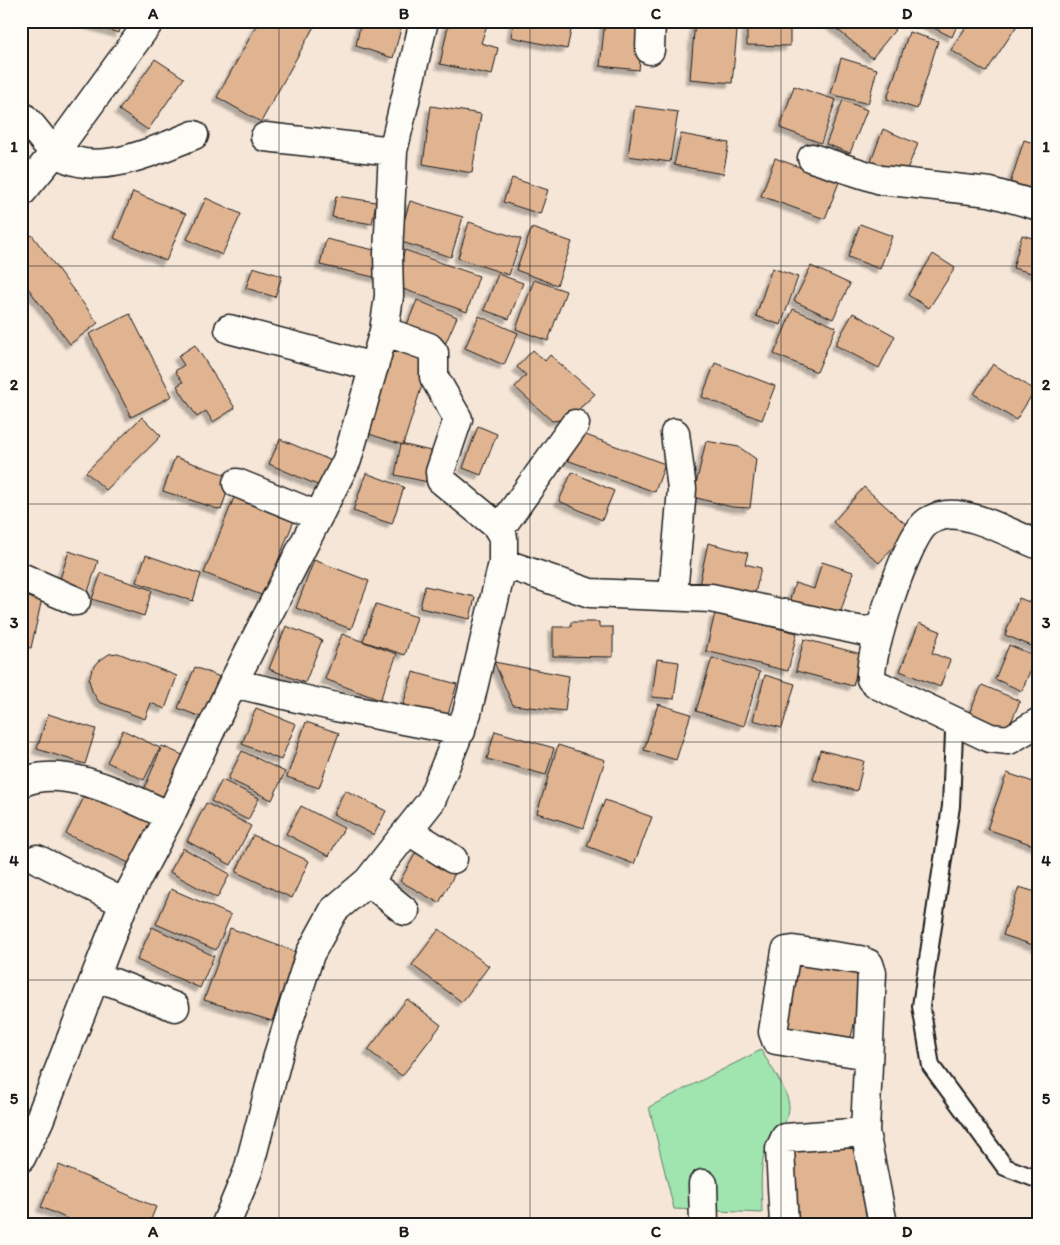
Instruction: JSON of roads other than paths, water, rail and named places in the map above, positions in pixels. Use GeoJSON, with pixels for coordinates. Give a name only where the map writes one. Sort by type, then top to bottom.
{"type":"FeatureCollection","features":[{"type":"Feature","properties":{"kind":"street"},"geometry":{"type":"LineString","coordinates":[[21,193],[55,152],[150,21]]}},
{"type":"Feature","properties":{"kind":"street"},"geometry":{"type":"LineString","coordinates":[[21,1158],[30,1117],[95,978],[124,903],[170,816],[233,683],[347,460],[384,331],[389,296],[388,254],[393,150],[424,21]]}},
{"type":"Feature","properties":{"kind":"street"},"geometry":{"type":"LineString","coordinates":[[650,50],[652,21]]}},
{"type":"Feature","properties":{"kind":"street"},"geometry":{"type":"LineString","coordinates":[[22,114],[55,152],[83,164],[122,161],[194,135]]}},
{"type":"Feature","properties":{"kind":"street"},"geometry":{"type":"LineString","coordinates":[[265,137],[393,150]]}},
{"type":"Feature","properties":{"kind":"street"},"geometry":{"type":"LineString","coordinates":[[812,158],[881,180],[990,192],[1039,206]]}},
{"type":"Feature","properties":{"kind":"street"},"geometry":{"type":"LineString","coordinates":[[229,329],[374,367]]}},
{"type":"Feature","properties":{"kind":"street"},"geometry":{"type":"LineString","coordinates":[[226,1224],[248,1172],[279,1052],[310,954],[334,910],[368,881],[431,801],[468,713],[503,563],[503,537],[500,530],[441,480],[440,472],[458,419],[434,377],[434,353],[429,347],[384,331]]}},
{"type":"Feature","properties":{"kind":"street"},"geometry":{"type":"LineString","coordinates":[[500,530],[575,424]]}},
{"type":"Feature","properties":{"kind":"street"},"geometry":{"type":"LineString","coordinates":[[673,595],[682,489],[675,433]]}},
{"type":"Feature","properties":{"kind":"street"},"geometry":{"type":"LineString","coordinates":[[238,483],[318,516]]}},
{"type":"Feature","properties":{"kind":"street"},"geometry":{"type":"LineString","coordinates":[[1039,545],[978,520],[958,515],[942,516],[924,524],[914,540],[879,629],[870,671],[871,679],[878,685],[1000,740],[1009,740],[1039,722]]}},
{"type":"Feature","properties":{"kind":"street"},"geometry":{"type":"LineString","coordinates":[[503,563],[590,593],[711,598],[862,631],[879,629]]}},
{"type":"Feature","properties":{"kind":"street"},"geometry":{"type":"LineString","coordinates":[[21,577],[76,601]]}},
{"type":"Feature","properties":{"kind":"street"},"geometry":{"type":"LineString","coordinates":[[233,683],[336,707],[461,731]]}},
{"type":"Feature","properties":{"kind":"street"},"geometry":{"type":"LineString","coordinates":[[21,783],[40,778],[76,780],[100,787],[170,816]]}},
{"type":"Feature","properties":{"kind":"street"},"geometry":{"type":"LineString","coordinates":[[409,831],[453,859]]}},
{"type":"Feature","properties":{"kind":"street"},"geometry":{"type":"LineString","coordinates":[[37,859],[124,903]]}},
{"type":"Feature","properties":{"kind":"street"},"geometry":{"type":"LineString","coordinates":[[368,881],[405,911]]}},
{"type":"Feature","properties":{"kind":"street"},"geometry":{"type":"LineString","coordinates":[[868,1055],[776,1040],[773,1032],[786,951],[793,950],[850,958],[869,964],[872,973],[865,1132],[884,1224]]}},
{"type":"Feature","properties":{"kind":"street"},"geometry":{"type":"LineString","coordinates":[[95,978],[114,983],[175,1007]]}},
{"type":"Feature","properties":{"kind":"street"},"geometry":{"type":"LineString","coordinates":[[784,1224],[780,1149],[785,1138],[865,1132]]}},
{"type":"Feature","properties":{"kind":"street"},"geometry":{"type":"LineString","coordinates":[[702,1184],[704,1224]]}},
{"type":"Feature","properties":{"kind":"lane"},"geometry":{"type":"LineString","coordinates":[[954,733],[951,806],[921,1006],[930,1066],[1005,1167],[1039,1180]]}}]}
